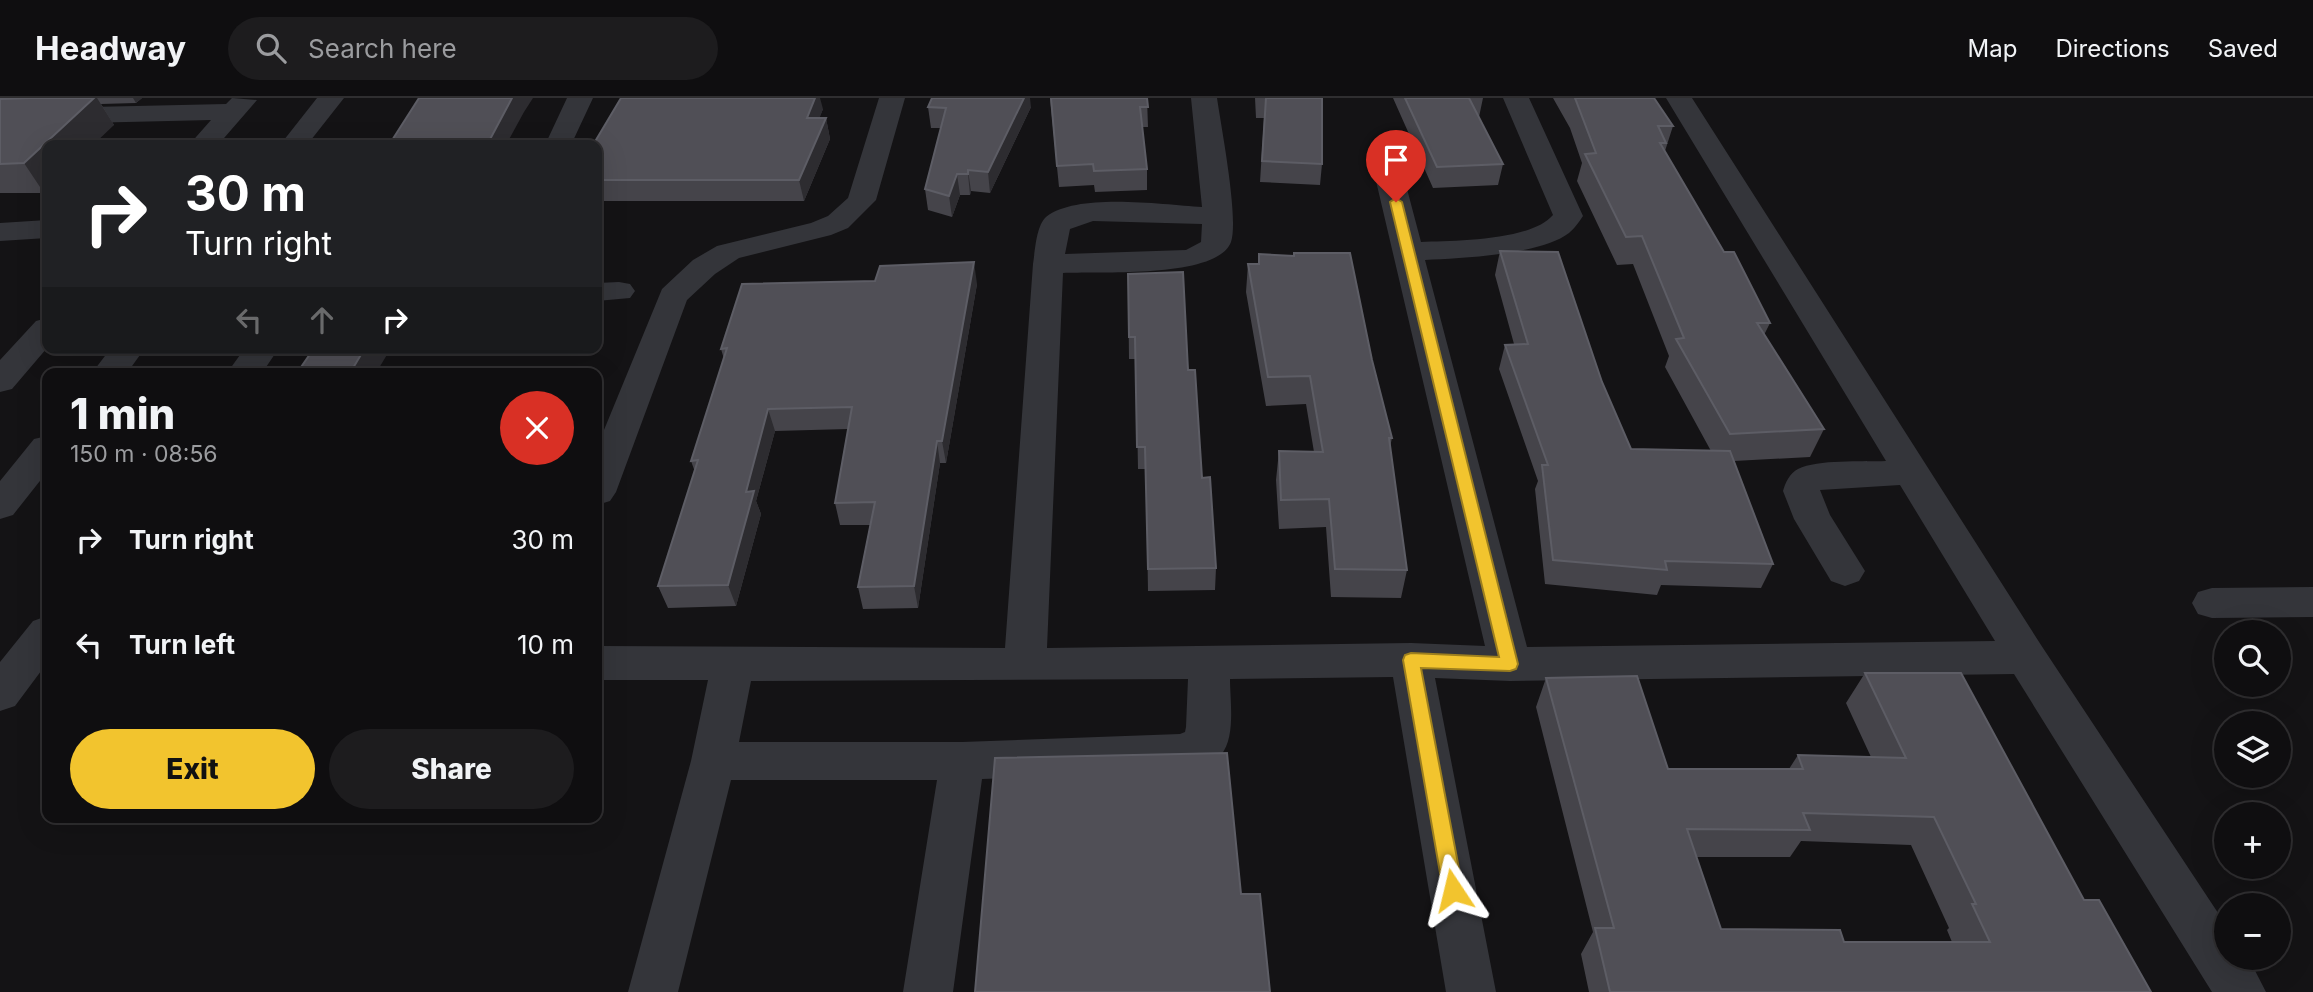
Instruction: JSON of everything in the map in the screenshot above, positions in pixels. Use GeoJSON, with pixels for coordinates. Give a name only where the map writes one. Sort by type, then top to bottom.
{"type":"FeatureCollection","features":[{"type":"Feature","properties":{"kind":"street"},"geometry":{"type":"LineString","coordinates":[[297,140],[331,98]]}},
{"type":"Feature","properties":{"kind":"street"},"geometry":{"type":"LineString","coordinates":[[560,140],[580,98]]}},
{"type":"Feature","properties":{"kind":"street"},"geometry":{"type":"LineString","coordinates":[[602,479],[673,296],[704,267],[729,252],[821,229],[849,214],[862,200],[892,98]]}},
{"type":"Feature","properties":{"kind":"street"},"geometry":{"type":"LineString","coordinates":[[1048,264],[1190,259],[1209,251],[1217,240],[1217,216],[1204,98]]}},
{"type":"Feature","properties":{"kind":"street"},"geometry":{"type":"LineString","coordinates":[[1408,253],[1468,249],[1531,237],[1560,227],[1566,221],[1568,216],[1516,98]]}},
{"type":"Feature","properties":{"kind":"street"},"geometry":{"type":"LineString","coordinates":[[1679,98],[2026,657],[2241,992]]}},
{"type":"Feature","properties":{"kind":"street"},"geometry":{"type":"LineString","coordinates":[[0,117],[138,114],[239,105]]}},
{"type":"Feature","properties":{"kind":"street"},"geometry":{"type":"LineString","coordinates":[[208,140],[239,105]]}},
{"type":"Feature","properties":{"kind":"street"},"geometry":{"type":"LineString","coordinates":[[120,135],[138,114]]}},
{"type":"Feature","properties":{"kind":"street"},"geometry":{"type":"LineString","coordinates":[[1383,151],[1510,664]]}},
{"type":"Feature","properties":{"kind":"street"},"geometry":{"type":"LineString","coordinates":[[1025,665],[1048,264],[1056,224],[1076,215],[1093,212],[1217,216]]}},
{"type":"Feature","properties":{"kind":"street"},"geometry":{"type":"LineString","coordinates":[[0,232],[42,227]]}},
{"type":"Feature","properties":{"kind":"street"},"geometry":{"type":"LineString","coordinates":[[0,381],[42,337]]}},
{"type":"Feature","properties":{"kind":"street"},"geometry":{"type":"LineString","coordinates":[[113,368],[124,354]]}},
{"type":"Feature","properties":{"kind":"street"},"geometry":{"type":"LineString","coordinates":[[248,368],[258,354]]}},
{"type":"Feature","properties":{"kind":"street"},"geometry":{"type":"LineString","coordinates":[[0,506],[42,454]]}},
{"type":"Feature","properties":{"kind":"street"},"geometry":{"type":"LineString","coordinates":[[1845,571],[1807,506],[1801,492],[1803,483],[1811,478],[1913,472]]}},
{"type":"Feature","properties":{"kind":"street"},"geometry":{"type":"LineString","coordinates":[[2212,603],[2313,602]]}},
{"type":"Feature","properties":{"kind":"street"},"geometry":{"type":"LineString","coordinates":[[16,679],[42,640]]}},
{"type":"Feature","properties":{"kind":"street"},"geometry":{"type":"LineString","coordinates":[[602,663],[1025,665],[1411,660],[1510,664],[2026,657]]}},
{"type":"Feature","properties":{"kind":"street"},"geometry":{"type":"LineString","coordinates":[[1411,660],[1471,992]]}},
{"type":"Feature","properties":{"kind":"street"},"geometry":{"type":"LineString","coordinates":[[713,761],[962,761],[1180,753],[1195,749],[1205,742],[1208,727],[1209,662]]}},
{"type":"Feature","properties":{"kind":"street"},"geometry":{"type":"LineString","coordinates":[[653,992],[713,761],[733,664]]}},
{"type":"Feature","properties":{"kind":"street"},"geometry":{"type":"LineString","coordinates":[[928,992],[962,761]]}},
{"type":"Feature","properties":{"kind":"building"},"geometry":{"type":"Polygon","coordinates":[[[94,98],[49,140],[42,140],[42,146],[24,163],[0,164],[0,99],[94,98]]]}},
{"type":"Feature","properties":{"kind":"building"},"geometry":{"type":"Polygon","coordinates":[[[419,98],[512,98],[490,140],[392,140],[419,98]]]}},
{"type":"Feature","properties":{"kind":"building"},"geometry":{"type":"Polygon","coordinates":[[[621,98],[815,98],[807,118],[826,118],[799,180],[602,180],[602,140],[596,140],[621,98]]]}},
{"type":"Feature","properties":{"kind":"building"},"geometry":{"type":"Polygon","coordinates":[[[932,98],[1024,98],[988,172],[968,170],[968,174],[957,174],[949,196],[925,189],[946,108],[928,107],[932,98]]]}},
{"type":"Feature","properties":{"kind":"building"},"geometry":{"type":"Polygon","coordinates":[[[1051,98],[1147,98],[1148,107],[1140,107],[1147,169],[1094,171],[1093,164],[1057,166],[1051,98]]]}},
{"type":"Feature","properties":{"kind":"building"},"geometry":{"type":"Polygon","coordinates":[[[1266,98],[1322,98],[1322,164],[1262,161],[1266,98]]]}},
{"type":"Feature","properties":{"kind":"building"},"geometry":{"type":"Polygon","coordinates":[[[1405,98],[1469,98],[1503,164],[1437,167],[1405,98]]]}},
{"type":"Feature","properties":{"kind":"building"},"geometry":{"type":"Polygon","coordinates":[[[1575,98],[1654,98],[1673,126],[1658,126],[1666,143],[1660,143],[1724,252],[1734,252],[1770,323],[1757,323],[1824,429],[1730,434],[1676,339],[1684,338],[1642,236],[1626,237],[1585,154],[1596,153],[1575,98]]]}},
{"type":"Feature","properties":{"kind":"building"},"geometry":{"type":"Polygon","coordinates":[[[1500,251],[1558,252],[1602,382],[1631,449],[1730,451],[1773,564],[1665,561],[1667,570],[1553,560],[1542,465],[1548,465],[1505,345],[1528,344],[1500,251]]]}},
{"type":"Feature","properties":{"kind":"building"},"geometry":{"type":"Polygon","coordinates":[[[1294,253],[1350,253],[1372,360],[1392,438],[1389,438],[1407,570],[1335,569],[1329,499],[1281,500],[1279,451],[1323,452],[1310,376],[1268,377],[1248,264],[1259,264],[1259,254],[1294,256],[1294,253]]]}},
{"type":"Feature","properties":{"kind":"building"},"geometry":{"type":"Polygon","coordinates":[[[974,262],[942,441],[937,441],[914,586],[858,587],[875,502],[835,503],[852,407],[768,409],[746,492],[754,491],[728,585],[658,586],[698,460],[691,461],[727,348],[721,349],[742,284],[875,281],[880,266],[974,262]]]}},
{"type":"Feature","properties":{"kind":"building"},"geometry":{"type":"Polygon","coordinates":[[[1183,272],[1188,370],[1195,370],[1202,478],[1210,477],[1216,568],[1148,569],[1145,447],[1137,447],[1135,337],[1129,337],[1128,274],[1183,272]]]}},
{"type":"Feature","properties":{"kind":"building"},"geometry":{"type":"Polygon","coordinates":[[[310,354],[361,354],[353,368],[300,368],[310,354]]]}},
{"type":"Feature","properties":{"kind":"building"},"geometry":{"type":"Polygon","coordinates":[[[1865,673],[1961,673],[2084,900],[2099,900],[2151,992],[1610,992],[1595,928],[1614,928],[1546,678],[1637,676],[1668,769],[1803,769],[1798,755],[1906,758],[1865,673]],[[1803,813],[1810,830],[1687,829],[1721,929],[1840,930],[1844,942],[1990,942],[1972,904],[1976,904],[1934,817],[1803,813]]]}},
{"type":"Feature","properties":{"kind":"building"},"geometry":{"type":"Polygon","coordinates":[[[1227,753],[1241,894],[1260,894],[1270,992],[975,992],[995,758],[1227,753]]]}},
{"type":"Feature","properties":{"kind":"route"},"geometry":{"type":"LineString","coordinates":[[1396,202],[1510,664],[1411,660],[1453,890]]}}]}
